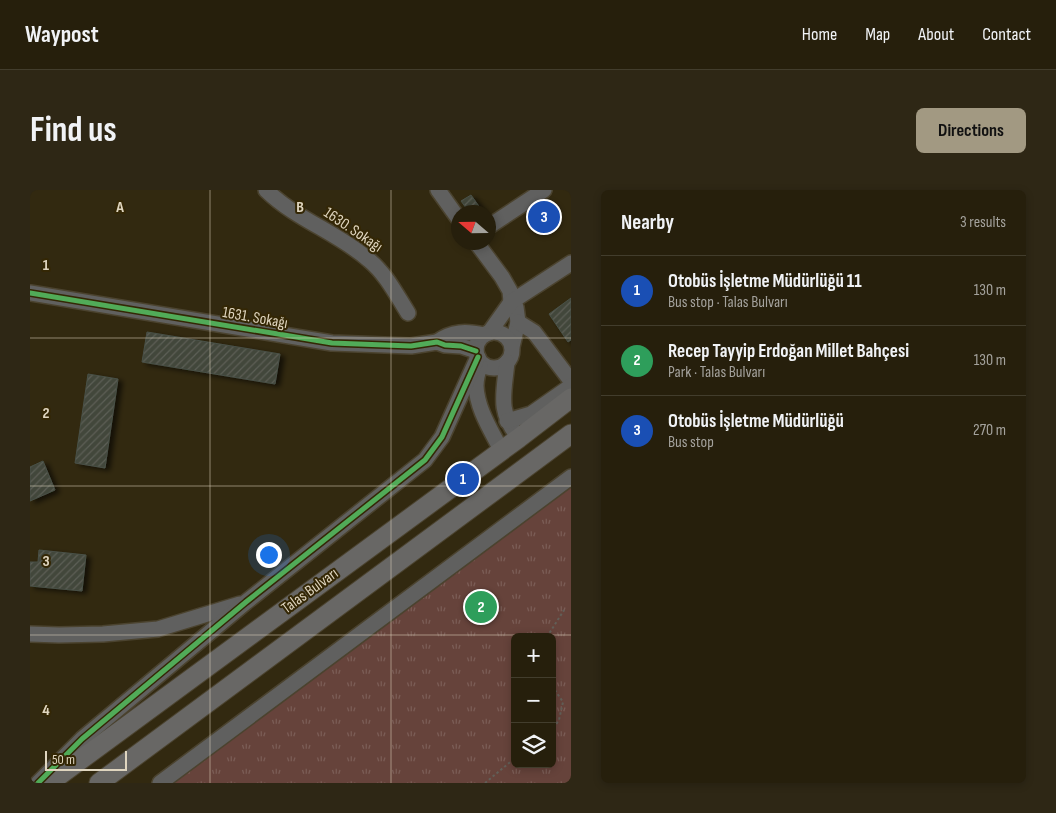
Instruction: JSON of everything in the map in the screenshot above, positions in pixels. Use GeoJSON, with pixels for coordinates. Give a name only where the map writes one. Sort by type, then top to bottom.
{"type":"FeatureCollection","features":[{"type":"Feature","properties":{"kind":"main road","name":"Talas Bulvarı"},"geometry":{"type":"LineString","coordinates":[[50,783],[571,398]]}},
{"type":"Feature","properties":{"kind":"main road","name":"Talas Bulvarı"},"geometry":{"type":"LineString","coordinates":[[99,783],[571,434]]}},
{"type":"Feature","properties":{"kind":"main road"},"geometry":{"type":"LineString","coordinates":[[120,783],[571,448]]}},
{"type":"Feature","properties":{"kind":"street","name":"1630. Sokağı"},"geometry":{"type":"LineString","coordinates":[[266,190],[290,211],[349,245],[368,259],[383,274],[408,313]]}},
{"type":"Feature","properties":{"kind":"street"},"geometry":{"type":"LineString","coordinates":[[438,190],[451,208]]}},
{"type":"Feature","properties":{"kind":"street"},"geometry":{"type":"LineString","coordinates":[[496,222],[544,190]]}},
{"type":"Feature","properties":{"kind":"street"},"geometry":{"type":"LineString","coordinates":[[482,250],[506,284],[510,292],[511,302],[516,307],[518,322],[512,352],[507,362],[503,401],[507,421],[519,438]]}},
{"type":"Feature","properties":{"kind":"street"},"geometry":{"type":"LineString","coordinates":[[501,450],[480,404],[476,384],[480,340],[487,334],[511,302],[571,263]]}},
{"type":"Feature","properties":{"kind":"street","name":"1631. Sokağı"},"geometry":{"type":"LineString","coordinates":[[30,294],[338,343],[411,346],[436,342],[445,336],[461,332],[487,334]]}},
{"type":"Feature","properties":{"kind":"street"},"geometry":{"type":"LineString","coordinates":[[518,322],[534,332],[571,381]]}},
{"type":"Feature","properties":{"kind":"street"},"geometry":{"type":"LineString","coordinates":[[487,334],[501,334],[506,337],[512,346]]}},
{"type":"Feature","properties":{"kind":"street","name":"1631. Sokağı"},"geometry":{"type":"LineString","coordinates":[[436,342],[445,345],[461,346],[478,356]]}},
{"type":"Feature","properties":{"kind":"street"},"geometry":{"type":"LineString","coordinates":[[478,356],[491,368],[497,368],[507,362]]}},
{"type":"Feature","properties":{"kind":"street"},"geometry":{"type":"LineString","coordinates":[[38,783],[82,739],[246,602],[414,470],[434,449],[442,437],[478,356]]}},
{"type":"Feature","properties":{"kind":"street"},"geometry":{"type":"LineString","coordinates":[[507,421],[531,414],[571,386]]}},
{"type":"Feature","properties":{"kind":"street"},"geometry":{"type":"LineString","coordinates":[[454,410],[464,406],[480,404]]}},
{"type":"Feature","properties":{"kind":"street"},"geometry":{"type":"LineString","coordinates":[[160,783],[571,477]]}},
{"type":"Feature","properties":{"kind":"street"},"geometry":{"type":"LineString","coordinates":[[30,634],[103,634],[158,629],[246,602]]}},
{"type":"Feature","properties":{"kind":"path"},"geometry":{"type":"LineString","coordinates":[[550,633],[564,610]]}},
{"type":"Feature","properties":{"kind":"path"},"geometry":{"type":"LineString","coordinates":[[556,692],[563,702],[560,720],[556,725]]}},
{"type":"Feature","properties":{"kind":"path"},"geometry":{"type":"LineString","coordinates":[[485,783],[511,761]]}},
{"type":"Feature","properties":{"kind":"green space"},"geometry":{"type":"Polygon","coordinates":[[[571,472],[571,783],[153,783],[571,472]]]}},
{"type":"Feature","properties":{"kind":"building"},"geometry":{"type":"Polygon","coordinates":[[[471,195],[478,205],[464,205],[461,201],[471,195]]]}},
{"type":"Feature","properties":{"kind":"building"},"geometry":{"type":"Polygon","coordinates":[[[571,298],[571,340],[568,342],[549,314],[571,298]]]}},
{"type":"Feature","properties":{"kind":"building"},"geometry":{"type":"Polygon","coordinates":[[[147,332],[280,354],[275,384],[142,362],[147,332]]]}},
{"type":"Feature","properties":{"kind":"building"},"geometry":{"type":"Polygon","coordinates":[[[88,374],[118,379],[105,468],[75,463],[88,374]]]}},
{"type":"Feature","properties":{"kind":"building"},"geometry":{"type":"Polygon","coordinates":[[[43,461],[55,490],[30,501],[30,467],[43,461]]]}},
{"type":"Feature","properties":{"kind":"building"},"geometry":{"type":"Polygon","coordinates":[[[39,550],[86,555],[82,591],[30,586],[30,562],[38,562],[39,550]]]}},
{"type":"Feature","properties":{"kind":"cycle path"},"geometry":{"type":"LineString","coordinates":[[30,293],[332,343],[411,346],[437,342],[476,351]]}},
{"type":"Feature","properties":{"kind":"cycle path"},"geometry":{"type":"LineString","coordinates":[[38,783],[82,739],[246,602],[425,460],[442,437],[478,357]]}},
{"type":"Feature","properties":{"kind":"place","name":"Otobüs İşletme Müdürlüğü"},"geometry":{"type":"Point","coordinates":[544,217]}},
{"type":"Feature","properties":{"kind":"place","name":"Otobüs İşletme Müdürlüğü 11"},"geometry":{"type":"Point","coordinates":[463,479]}},
{"type":"Feature","properties":{"kind":"place","name":"Recep Tayyip Erdoğan Millet Bahçesi"},"geometry":{"type":"Point","coordinates":[481,607]}}]}
